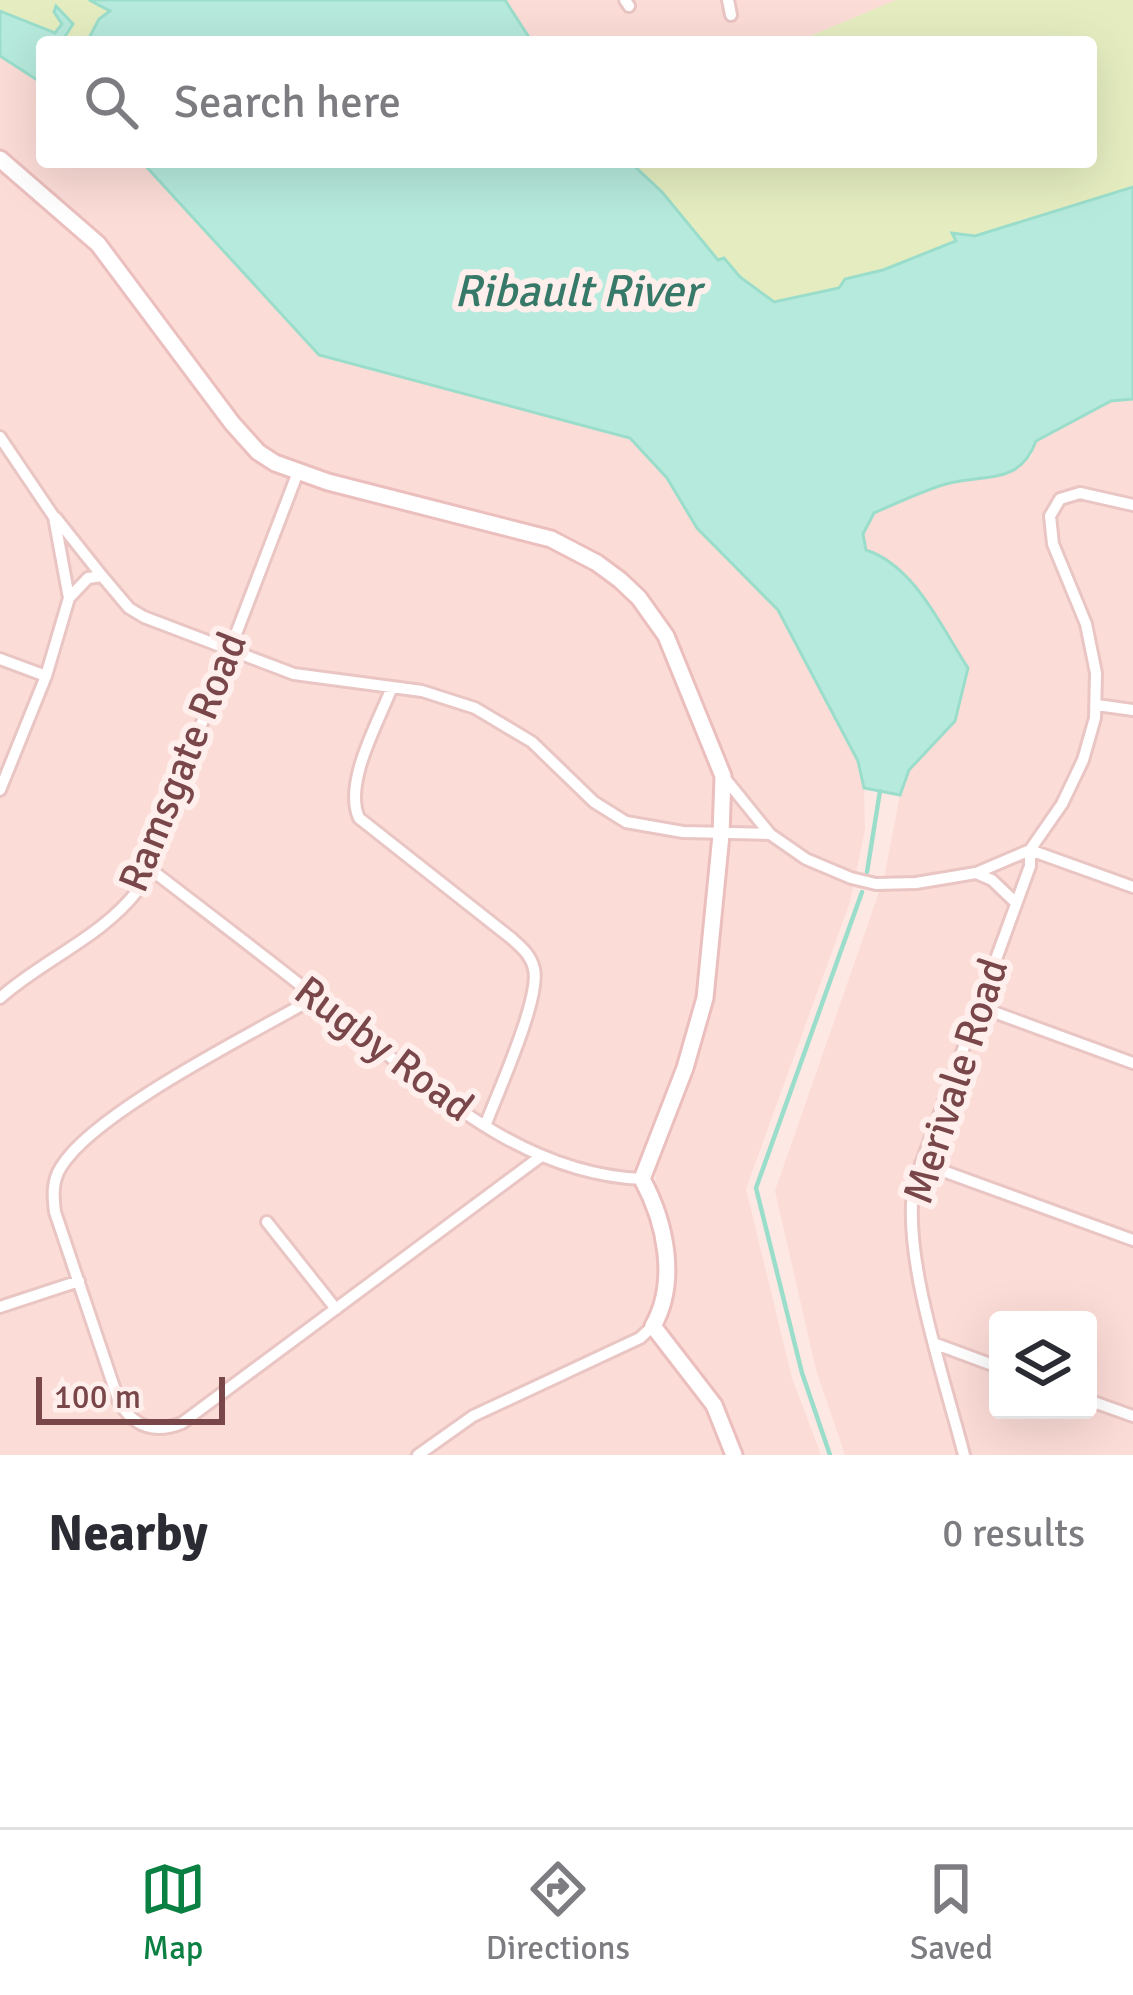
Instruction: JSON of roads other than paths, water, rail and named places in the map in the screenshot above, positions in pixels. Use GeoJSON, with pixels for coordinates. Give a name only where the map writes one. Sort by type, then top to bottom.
{"type":"FeatureCollection","features":[{"type":"Feature","properties":{"kind":"street"},"geometry":{"type":"LineString","coordinates":[[728,0],[730,15]]}},
{"type":"Feature","properties":{"kind":"street"},"geometry":{"type":"LineString","coordinates":[[0,158],[98,244],[244,437],[275,463],[524,530],[597,563],[639,598],[666,636],[723,776],[770,834],[826,868],[876,884],[916,884],[976,873],[1030,850],[1133,887]]}},
{"type":"Feature","properties":{"kind":"street"},"geometry":{"type":"LineString","coordinates":[[0,437],[53,515],[129,608],[144,617],[294,674],[392,686],[453,700],[500,720],[532,742],[594,802],[626,822],[721,835],[770,834]]}},
{"type":"Feature","properties":{"kind":"street","name":"Ramsgate Road"},"geometry":{"type":"LineString","coordinates":[[0,998],[107,923],[138,890],[298,472]]}},
{"type":"Feature","properties":{"kind":"street"},"geometry":{"type":"LineString","coordinates":[[1133,506],[1080,493],[1060,499],[1050,516],[1053,544],[1093,651],[1096,705],[1133,710]]}},
{"type":"Feature","properties":{"kind":"street"},"geometry":{"type":"LineString","coordinates":[[53,515],[69,598]]}},
{"type":"Feature","properties":{"kind":"street"},"geometry":{"type":"LineString","coordinates":[[0,790],[46,676],[69,598],[88,578],[102,576]]}},
{"type":"Feature","properties":{"kind":"street"},"geometry":{"type":"LineString","coordinates":[[0,659],[46,676]]}},
{"type":"Feature","properties":{"kind":"street"},"geometry":{"type":"LineString","coordinates":[[392,686],[356,779],[353,798],[359,818],[511,938],[535,970],[534,994],[485,1126]]}},
{"type":"Feature","properties":{"kind":"street","name":"Merivale Road"},"geometry":{"type":"LineString","coordinates":[[964,1455],[909,1224],[910,1202],[1030,866],[1030,850],[1070,789],[1091,735],[1096,705]]}},
{"type":"Feature","properties":{"kind":"street"},"geometry":{"type":"LineString","coordinates":[[418,1455],[473,1416],[640,1338],[653,1326],[668,1296],[669,1280],[650,1194],[642,1180],[686,1068],[705,998],[723,776]]}},
{"type":"Feature","properties":{"kind":"street","name":"Rugby Road"},"geometry":{"type":"LineString","coordinates":[[149,868],[485,1126],[540,1157],[615,1178],[642,1180]]}},
{"type":"Feature","properties":{"kind":"street"},"geometry":{"type":"LineString","coordinates":[[976,873],[992,880],[1016,902]]}},
{"type":"Feature","properties":{"kind":"street"},"geometry":{"type":"LineString","coordinates":[[316,997],[138,1101],[99,1128],[58,1170],[53,1196],[79,1281],[119,1402],[141,1426],[169,1428],[182,1423],[540,1157]]}},
{"type":"Feature","properties":{"kind":"street"},"geometry":{"type":"LineString","coordinates":[[980,1007],[1133,1063]]}},
{"type":"Feature","properties":{"kind":"street"},"geometry":{"type":"LineString","coordinates":[[921,1162],[1133,1240]]}},
{"type":"Feature","properties":{"kind":"street"},"geometry":{"type":"LineString","coordinates":[[267,1222],[336,1310]]}},
{"type":"Feature","properties":{"kind":"street"},"geometry":{"type":"LineString","coordinates":[[0,1307],[79,1281]]}},
{"type":"Feature","properties":{"kind":"street"},"geometry":{"type":"LineString","coordinates":[[653,1326],[714,1405],[734,1455]]}},
{"type":"Feature","properties":{"kind":"street"},"geometry":{"type":"LineString","coordinates":[[936,1344],[989,1364]]}},
{"type":"Feature","properties":{"kind":"street"},"geometry":{"type":"LineString","coordinates":[[1097,1403],[1133,1416]]}},
{"type":"Feature","properties":{"kind":"water"},"geometry":{"type":"Polygon","coordinates":[[[89,0],[505,0],[528,36],[90,36],[99,19],[110,11],[89,0]]]}},
{"type":"Feature","properties":{"kind":"water"},"geometry":{"type":"Polygon","coordinates":[[[56,6],[73,24],[65,36],[36,36],[36,79],[0,56],[0,11],[55,33],[62,24],[54,12],[56,6]]]}},
{"type":"Feature","properties":{"kind":"water","name":"Ribault River"},"geometry":{"type":"Polygon","coordinates":[[[148,168],[636,168],[718,260],[724,258],[740,277],[774,302],[839,288],[845,279],[883,270],[956,241],[952,233],[975,236],[1133,187],[1133,399],[1111,401],[1036,441],[1029,456],[1010,472],[946,484],[874,513],[863,534],[866,550],[899,569],[913,584],[968,668],[955,721],[909,770],[900,795],[864,788],[858,761],[778,610],[697,528],[667,478],[630,438],[319,355],[148,168]]]}},
{"type":"Feature","properties":{"kind":"waterway"},"geometry":{"type":"LineString","coordinates":[[867,872],[880,791]]}},
{"type":"Feature","properties":{"kind":"waterway"},"geometry":{"type":"LineString","coordinates":[[830,1455],[802,1373],[756,1188],[862,892]]}}]}
